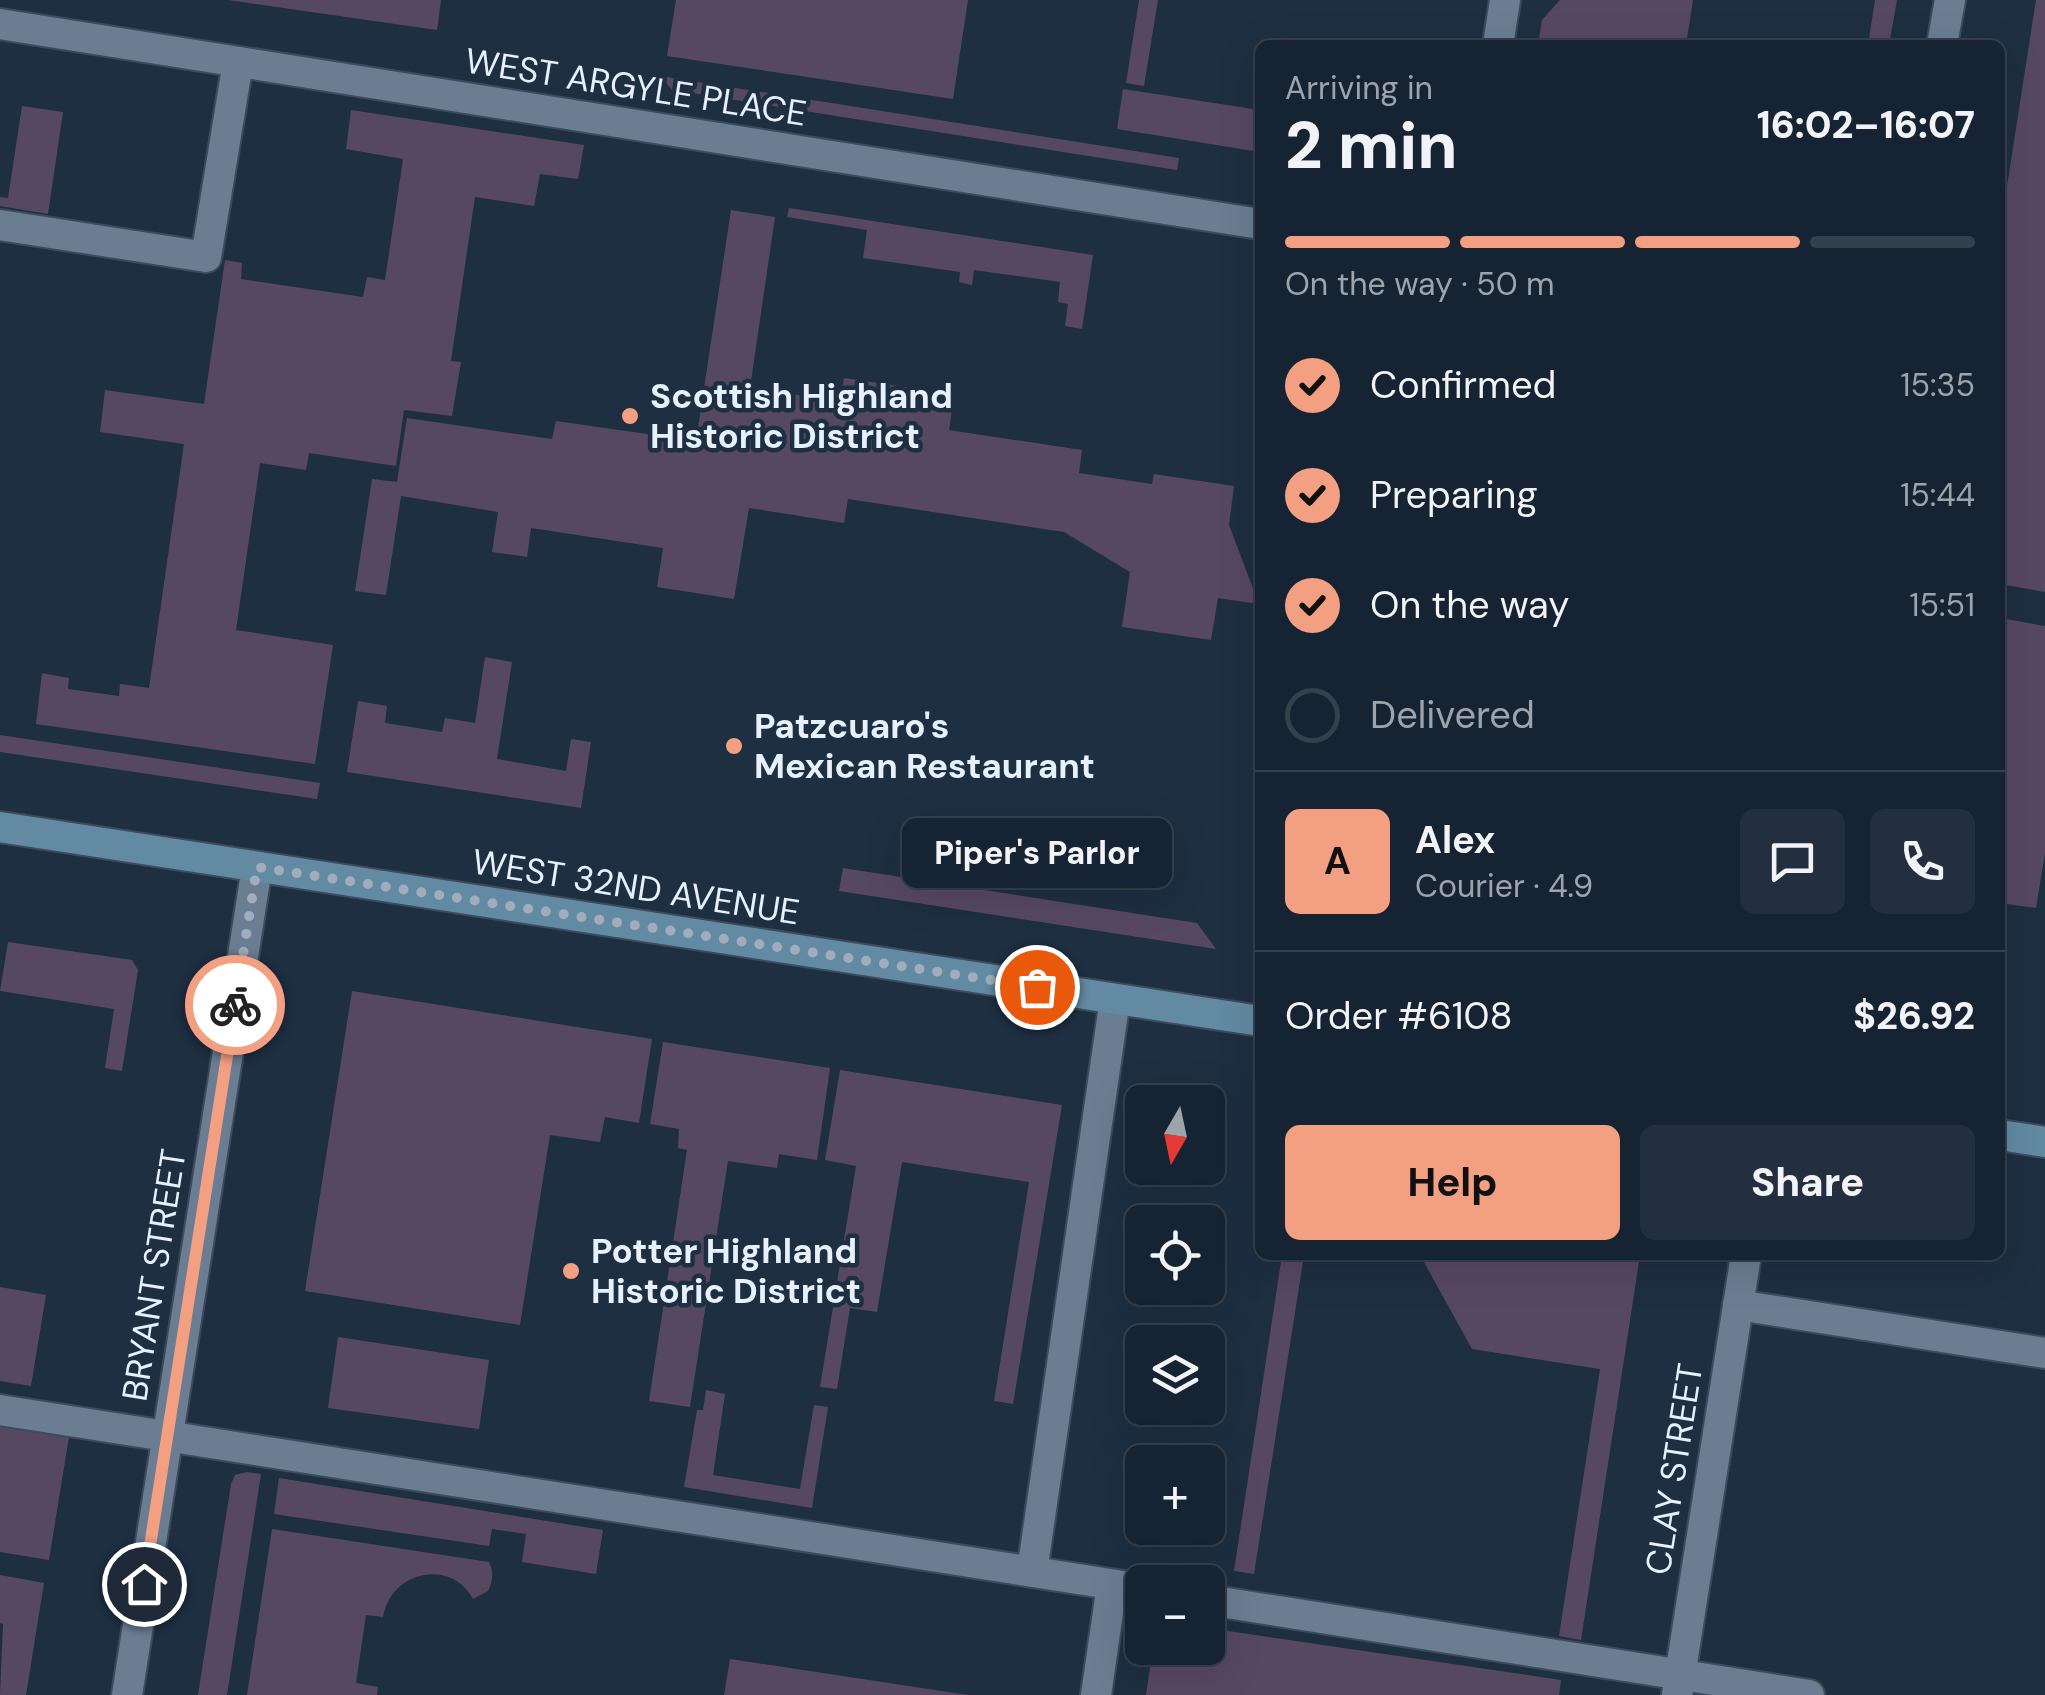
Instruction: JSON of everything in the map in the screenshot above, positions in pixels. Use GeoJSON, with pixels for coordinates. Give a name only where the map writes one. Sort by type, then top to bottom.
{"type":"FeatureCollection","features":[{"type":"Feature","properties":{"kind":"street"},"geometry":{"type":"LineString","coordinates":[[1499,40],[1505,0]]}},
{"type":"Feature","properties":{"kind":"street"},"geometry":{"type":"LineString","coordinates":[[1943,40],[1950,0]]}},
{"type":"Feature","properties":{"kind":"street","name":"WEST ARGYLE PLACE"},"geometry":{"type":"LineString","coordinates":[[0,24],[1255,223]]}},
{"type":"Feature","properties":{"kind":"street"},"geometry":{"type":"LineString","coordinates":[[0,226],[206,257],[238,62]]}},
{"type":"Feature","properties":{"kind":"street","name":"WEST 32ND AVENUE"},"geometry":{"type":"LineString","coordinates":[[0,827],[1255,1021]]}},
{"type":"Feature","properties":{"kind":"street","name":"BRYANT STREET"},"geometry":{"type":"LineString","coordinates":[[127,1695],[257,867]]}},
{"type":"Feature","properties":{"kind":"street"},"geometry":{"type":"LineString","coordinates":[[1032,1572],[1115,999]]}},
{"type":"Feature","properties":{"kind":"street"},"geometry":{"type":"LineString","coordinates":[[2005,1136],[2045,1142]]}},
{"type":"Feature","properties":{"kind":"street","name":"CLAY STREET"},"geometry":{"type":"LineString","coordinates":[[1678,1685],[1745,1260]]}},
{"type":"Feature","properties":{"kind":"street"},"geometry":{"type":"LineString","coordinates":[[1738,1304],[2045,1353]]}},
{"type":"Feature","properties":{"kind":"street"},"geometry":{"type":"LineString","coordinates":[[0,1410],[1125,1587]]}},
{"type":"Feature","properties":{"kind":"street"},"geometry":{"type":"LineString","coordinates":[[1096,1695],[1112,1584]]}},
{"type":"Feature","properties":{"kind":"street"},"geometry":{"type":"LineString","coordinates":[[1225,1603],[1678,1685],[1810,1695]]}},
{"type":"Feature","properties":{"kind":"shaded area"},"geometry":{"type":"Polygon","coordinates":[[[228,0],[441,0],[437,30],[228,0]]]}},
{"type":"Feature","properties":{"kind":"shaded area"},"geometry":{"type":"Polygon","coordinates":[[[676,0],[968,0],[953,99],[667,56],[676,0]]]}},
{"type":"Feature","properties":{"kind":"shaded area"},"geometry":{"type":"Polygon","coordinates":[[[1139,0],[1158,0],[1144,86],[1126,83],[1139,0]]]}},
{"type":"Feature","properties":{"kind":"shaded area"},"geometry":{"type":"Polygon","coordinates":[[[1560,0],[1693,0],[1687,40],[1539,40],[1542,20],[1560,0]]]}},
{"type":"Feature","properties":{"kind":"shaded area"},"geometry":{"type":"Polygon","coordinates":[[[1875,0],[1897,0],[1890,40],[1869,40],[1875,0]]]}},
{"type":"Feature","properties":{"kind":"shaded area"},"geometry":{"type":"Polygon","coordinates":[[[2036,0],[2045,0],[2045,592],[2005,585],[2005,199],[2036,0]]]}},
{"type":"Feature","properties":{"kind":"shaded area"},"geometry":{"type":"Polygon","coordinates":[[[660,76],[1179,158],[1177,170],[672,90],[660,76]]]}},
{"type":"Feature","properties":{"kind":"shaded area"},"geometry":{"type":"Polygon","coordinates":[[[1123,89],[1255,109],[1255,151],[1117,129],[1123,89]]]}},
{"type":"Feature","properties":{"kind":"shaded area"},"geometry":{"type":"Polygon","coordinates":[[[22,106],[63,112],[48,214],[0,206],[0,197],[8,198],[22,106]]]}},
{"type":"Feature","properties":{"kind":"shaded area"},"geometry":{"type":"Polygon","coordinates":[[[351,110],[584,145],[578,179],[540,174],[534,206],[475,197],[451,361],[461,362],[452,416],[404,410],[396,466],[309,453],[306,470],[260,463],[236,630],[333,645],[315,764],[36,724],[42,673],[69,678],[68,689],[119,696],[120,684],[149,688],[184,444],[100,432],[105,390],[204,404],[225,260],[242,263],[241,279],[363,297],[367,277],[385,280],[403,159],[346,149],[351,110]]]}},
{"type":"Feature","properties":{"kind":"shaded area"},"geometry":{"type":"Polygon","coordinates":[[[789,208],[1093,255],[1082,329],[1065,326],[1068,304],[1058,302],[1060,282],[974,270],[972,285],[959,282],[960,272],[863,258],[867,230],[787,217],[789,208]]]}},
{"type":"Feature","properties":{"kind":"shaded area"},"geometry":{"type":"Polygon","coordinates":[[[731,210],[775,217],[750,388],[840,401],[844,378],[954,394],[949,430],[1082,450],[1079,473],[1152,484],[1154,474],[1234,486],[1229,525],[1255,593],[1255,603],[1218,598],[1211,640],[1122,627],[1130,572],[1064,532],[848,499],[844,523],[749,508],[734,599],[657,587],[663,548],[531,528],[527,557],[492,552],[498,512],[401,496],[386,595],[355,591],[372,479],[397,482],[407,418],[552,439],[556,421],[696,441],[731,210]]]}},
{"type":"Feature","properties":{"kind":"shaded area"},"geometry":{"type":"Polygon","coordinates":[[[2005,619],[2045,626],[2045,853],[2036,908],[2005,904],[2005,619]]]}},
{"type":"Feature","properties":{"kind":"shaded area"},"geometry":{"type":"Polygon","coordinates":[[[485,657],[512,662],[497,759],[566,771],[571,739],[591,742],[581,808],[347,772],[358,701],[387,706],[385,723],[442,732],[445,718],[475,723],[485,657]]]}},
{"type":"Feature","properties":{"kind":"shaded area"},"geometry":{"type":"Polygon","coordinates":[[[0,735],[320,783],[317,799],[0,752],[0,735]]]}},
{"type":"Feature","properties":{"kind":"shaded area"},"geometry":{"type":"Polygon","coordinates":[[[843,868],[1197,923],[1216,949],[839,891],[843,868]]]}},
{"type":"Feature","properties":{"kind":"shaded area"},"geometry":{"type":"Polygon","coordinates":[[[8,942],[132,960],[138,970],[122,1071],[105,1068],[114,1009],[0,991],[8,942]]]}},
{"type":"Feature","properties":{"kind":"shaded area"},"geometry":{"type":"Polygon","coordinates":[[[352,991],[652,1039],[639,1123],[605,1117],[600,1142],[550,1135],[520,1325],[305,1291],[352,991]]]}},
{"type":"Feature","properties":{"kind":"shaded area"},"geometry":{"type":"Polygon","coordinates":[[[663,1042],[830,1068],[817,1160],[779,1154],[777,1168],[728,1161],[690,1407],[649,1401],[687,1150],[678,1148],[679,1129],[650,1124],[663,1042]]]}},
{"type":"Feature","properties":{"kind":"shaded area"},"geometry":{"type":"Polygon","coordinates":[[[840,1070],[1062,1105],[1013,1404],[994,1401],[1029,1182],[902,1162],[877,1312],[850,1308],[837,1389],[820,1387],[856,1166],[825,1160],[840,1070]]]}},
{"type":"Feature","properties":{"kind":"shaded area"},"geometry":{"type":"Polygon","coordinates":[[[1281,1260],[1303,1260],[1254,1574],[1234,1571],[1281,1260]]]}},
{"type":"Feature","properties":{"kind":"shaded area"},"geometry":{"type":"Polygon","coordinates":[[[1423,1260],[1639,1260],[1581,1640],[1559,1636],[1600,1369],[1472,1349],[1423,1260]]]}},
{"type":"Feature","properties":{"kind":"shaded area"},"geometry":{"type":"Polygon","coordinates":[[[0,1287],[46,1295],[31,1386],[0,1381],[0,1287]]]}},
{"type":"Feature","properties":{"kind":"shaded area"},"geometry":{"type":"Polygon","coordinates":[[[338,1337],[489,1360],[479,1429],[328,1408],[338,1337]]]}},
{"type":"Feature","properties":{"kind":"shaded area"},"geometry":{"type":"Polygon","coordinates":[[[706,1390],[725,1394],[713,1475],[800,1489],[814,1405],[828,1407],[812,1508],[684,1487],[697,1410],[703,1410],[706,1390]]]}},
{"type":"Feature","properties":{"kind":"shaded area"},"geometry":{"type":"Polygon","coordinates":[[[0,1412],[71,1424],[49,1560],[0,1552],[0,1412]]]}},
{"type":"Feature","properties":{"kind":"shaded area"},"geometry":{"type":"Polygon","coordinates":[[[261,1474],[227,1695],[198,1695],[231,1484],[235,1475],[261,1474]]]}},
{"type":"Feature","properties":{"kind":"shaded area"},"geometry":{"type":"Polygon","coordinates":[[[279,1478],[603,1530],[596,1574],[522,1562],[526,1534],[492,1529],[489,1546],[274,1514],[279,1478]]]}},
{"type":"Feature","properties":{"kind":"shaded area"},"geometry":{"type":"Polygon","coordinates":[[[272,1529],[489,1562],[492,1580],[488,1591],[473,1599],[451,1578],[423,1575],[397,1589],[383,1617],[366,1615],[356,1683],[378,1687],[377,1695],[247,1695],[272,1529]]]}},
{"type":"Feature","properties":{"kind":"shaded area"},"geometry":{"type":"Polygon","coordinates":[[[0,1575],[44,1583],[26,1695],[0,1695],[0,1575]]]}},
{"type":"Feature","properties":{"kind":"shaded area"},"geometry":{"type":"Polygon","coordinates":[[[1225,1631],[1561,1680],[1559,1695],[1146,1695],[1150,1665],[1225,1665],[1225,1631]]]}},
{"type":"Feature","properties":{"kind":"shaded area"},"geometry":{"type":"Polygon","coordinates":[[[730,1659],[968,1695],[724,1695],[730,1659]]]}},
{"type":"Feature","properties":{"kind":"way so far"},"geometry":{"type":"LineString","coordinates":[[235,1005],[257,867],[1037,987]]}},
{"type":"Feature","properties":{"kind":"place","name":"Scottish Highland Historic District"},"geometry":{"type":"Point","coordinates":[630,416]}},
{"type":"Feature","properties":{"kind":"place","name":"Patzcuaro's Mexican Restaurant"},"geometry":{"type":"Point","coordinates":[734,746]}},
{"type":"Feature","properties":{"kind":"place","name":"Piper's Parlor"},"geometry":{"type":"Point","coordinates":[1037,987]}},
{"type":"Feature","properties":{"kind":"place","name":"Potter Highland Historic District"},"geometry":{"type":"Point","coordinates":[571,1271]}},
{"type":"Feature","properties":{"kind":"route"},"geometry":{"type":"LineString","coordinates":[[144,1584],[235,1005]]}}]}
